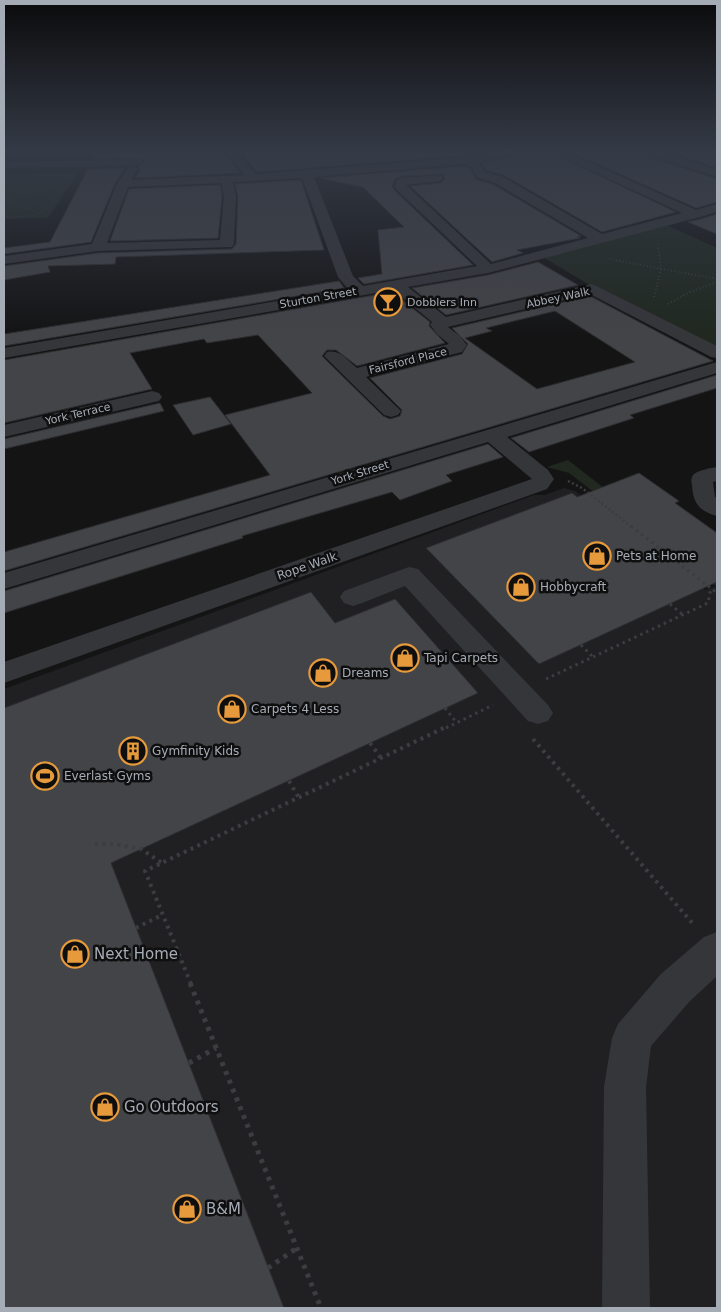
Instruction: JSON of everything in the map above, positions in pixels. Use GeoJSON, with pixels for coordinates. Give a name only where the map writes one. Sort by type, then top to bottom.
{"type":"FeatureCollection","features":[{"type":"Feature","properties":{"kind":"street"},"geometry":{"type":"LineString","coordinates":[[98,247],[111,213]]}},
{"type":"Feature","properties":{"kind":"street"},"geometry":{"type":"LineString","coordinates":[[4,260],[98,247],[227,244],[229,213]]}},
{"type":"Feature","properties":{"kind":"street"},"geometry":{"type":"LineString","coordinates":[[322,213],[346,277],[359,291]]}},
{"type":"Feature","properties":{"kind":"street"},"geometry":{"type":"LineString","coordinates":[[429,213],[488,269]]}},
{"type":"Feature","properties":{"kind":"street"},"geometry":{"type":"LineString","coordinates":[[555,213],[600,240]]}},
{"type":"Feature","properties":{"kind":"street","name":"Sturton Street"},"geometry":{"type":"LineString","coordinates":[[4,353],[488,269],[695,214]]}},
{"type":"Feature","properties":{"kind":"street"},"geometry":{"type":"LineString","coordinates":[[397,286],[442,321]]}},
{"type":"Feature","properties":{"kind":"street","name":"Abbey Walk"},"geometry":{"type":"LineString","coordinates":[[442,321],[460,320],[592,289],[649,316],[717,354]]}},
{"type":"Feature","properties":{"kind":"street","name":"Fairsford Place"},"geometry":{"type":"LineString","coordinates":[[353,375],[456,348],[458,345],[456,341],[440,329],[438,325],[442,321]]}},
{"type":"Feature","properties":{"kind":"street","name":"Fairsford Place"},"geometry":{"type":"LineString","coordinates":[[333,356],[392,411]]}},
{"type":"Feature","properties":{"kind":"street","name":"York Street"},"geometry":{"type":"LineString","coordinates":[[4,581],[717,366]]}},
{"type":"Feature","properties":{"kind":"street","name":"York Terrace"},"geometry":{"type":"LineString","coordinates":[[4,431],[152,397]]}},
{"type":"Feature","properties":{"kind":"street"},"geometry":{"type":"LineString","coordinates":[[491,434],[543,478]]}},
{"type":"Feature","properties":{"kind":"street"},"geometry":{"type":"LineString","coordinates":[[717,473],[702,479],[704,499],[717,509]]}},
{"type":"Feature","properties":{"kind":"street","name":"Rope Walk"},"geometry":{"type":"LineString","coordinates":[[4,672],[521,491],[539,484],[543,478]]}},
{"type":"Feature","properties":{"kind":"street"},"geometry":{"type":"LineString","coordinates":[[353,597],[409,575],[518,692],[535,726]]}},
{"type":"Feature","properties":{"kind":"street"},"geometry":{"type":"LineString","coordinates":[[626,1308],[625,1086],[632,1038],[675,988],[685,982],[716,950]]}},
{"type":"Feature","properties":{"kind":"path"},"geometry":{"type":"LineString","coordinates":[[4,216],[33,216],[40,213]]}},
{"type":"Feature","properties":{"kind":"path"},"geometry":{"type":"LineString","coordinates":[[649,316],[661,270],[656,224]]}},
{"type":"Feature","properties":{"kind":"path"},"geometry":{"type":"LineString","coordinates":[[559,251],[717,281]]}},
{"type":"Feature","properties":{"kind":"path"},"geometry":{"type":"LineString","coordinates":[[649,316],[690,292],[717,281]]}},
{"type":"Feature","properties":{"kind":"path"},"geometry":{"type":"LineString","coordinates":[[543,478],[565,480],[582,488],[717,593]]}},
{"type":"Feature","properties":{"kind":"path"},"geometry":{"type":"LineString","coordinates":[[321,1308],[145,871],[708,603],[711,588]]}},
{"type":"Feature","properties":{"kind":"path"},"geometry":{"type":"LineString","coordinates":[[670,604],[683,615]]}},
{"type":"Feature","properties":{"kind":"path"},"geometry":{"type":"LineString","coordinates":[[580,645],[593,657]]}},
{"type":"Feature","properties":{"kind":"path"},"geometry":{"type":"LineString","coordinates":[[445,708],[456,722]]}},
{"type":"Feature","properties":{"kind":"path"},"geometry":{"type":"LineString","coordinates":[[535,726],[716,950]]}},
{"type":"Feature","properties":{"kind":"path"},"geometry":{"type":"LineString","coordinates":[[370,743],[381,758]]}},
{"type":"Feature","properties":{"kind":"path"},"geometry":{"type":"LineString","coordinates":[[289,781],[299,798]]}},
{"type":"Feature","properties":{"kind":"path"},"geometry":{"type":"LineString","coordinates":[[95,844],[114,844],[141,849],[162,863]]}},
{"type":"Feature","properties":{"kind":"path"},"geometry":{"type":"LineString","coordinates":[[136,928],[162,915]]}},
{"type":"Feature","properties":{"kind":"path"},"geometry":{"type":"LineString","coordinates":[[189,1064],[216,1048]]}},
{"type":"Feature","properties":{"kind":"path"},"geometry":{"type":"LineString","coordinates":[[268,1268],[297,1248]]}},
{"type":"Feature","properties":{"kind":"shaded area"},"geometry":{"type":"Polygon","coordinates":[[[4,213],[51,213],[48,218],[4,219],[4,213]]]}},
{"type":"Feature","properties":{"kind":"shaded area"},"geometry":{"type":"Polygon","coordinates":[[[660,222],[717,248],[717,351],[588,284],[541,256],[660,222]]]}},
{"type":"Feature","properties":{"kind":"shaded area"},"geometry":{"type":"Polygon","coordinates":[[[568,460],[717,576],[717,587],[569,473],[547,467],[568,460]]]}},
{"type":"Feature","properties":{"kind":"shaded area"},"geometry":{"type":"Polygon","coordinates":[[[564,488],[575,491],[705,590],[717,586],[717,1308],[4,1308],[4,689],[534,495],[545,495],[564,488]]]}},
{"type":"Feature","properties":{"kind":"building"},"geometry":{"type":"Polygon","coordinates":[[[65,213],[103,213],[91,242],[4,254],[4,248],[50,242],[65,213]]]}},
{"type":"Feature","properties":{"kind":"building"},"geometry":{"type":"Polygon","coordinates":[[[120,213],[220,213],[218,238],[110,241],[120,213]]]}},
{"type":"Feature","properties":{"kind":"building"},"geometry":{"type":"Polygon","coordinates":[[[237,213],[312,213],[324,250],[116,257],[115,264],[48,266],[50,272],[4,280],[4,266],[98,253],[232,249],[236,244],[237,213]]]}},
{"type":"Feature","properties":{"kind":"building"},"geometry":{"type":"Polygon","coordinates":[[[390,213],[418,213],[473,265],[364,284],[358,278],[382,274],[378,230],[404,227],[390,213]]]}},
{"type":"Feature","properties":{"kind":"building"},"geometry":{"type":"Polygon","coordinates":[[[439,213],[542,213],[581,236],[577,237],[580,238],[517,250],[523,253],[492,262],[439,213]]]}},
{"type":"Feature","properties":{"kind":"building"},"geometry":{"type":"Polygon","coordinates":[[[570,213],[671,213],[602,232],[570,213]]]}},
{"type":"Feature","properties":{"kind":"building"},"geometry":{"type":"Polygon","coordinates":[[[717,214],[717,234],[688,222],[701,219],[717,214]]]}},
{"type":"Feature","properties":{"kind":"building"},"geometry":{"type":"Polygon","coordinates":[[[538,262],[578,285],[446,315],[412,288],[488,275],[538,262]]]}},
{"type":"Feature","properties":{"kind":"building"},"geometry":{"type":"Polygon","coordinates":[[[339,281],[344,288],[4,346],[4,334],[339,281]]]}},
{"type":"Feature","properties":{"kind":"building"},"geometry":{"type":"Polygon","coordinates":[[[392,292],[430,322],[429,326],[445,343],[357,366],[336,350],[327,350],[322,356],[383,416],[390,419],[400,416],[402,410],[370,378],[462,354],[468,344],[452,328],[590,296],[713,361],[4,571],[4,552],[270,475],[225,415],[312,393],[258,335],[207,343],[204,339],[130,353],[152,389],[4,423],[4,360],[392,292]],[[555,311],[486,328],[492,331],[465,338],[537,389],[635,362],[555,311]]]}},
{"type":"Feature","properties":{"kind":"building"},"geometry":{"type":"Polygon","coordinates":[[[717,375],[717,388],[630,415],[634,418],[529,452],[511,438],[717,375]]]}},
{"type":"Feature","properties":{"kind":"building"},"geometry":{"type":"Polygon","coordinates":[[[210,397],[231,424],[193,435],[173,405],[210,397]]]}},
{"type":"Feature","properties":{"kind":"building"},"geometry":{"type":"Polygon","coordinates":[[[160,403],[164,411],[4,449],[4,439],[160,403]]]}},
{"type":"Feature","properties":{"kind":"building"},"geometry":{"type":"Polygon","coordinates":[[[488,444],[503,457],[446,475],[452,481],[400,500],[392,492],[242,536],[243,538],[4,613],[4,591],[488,444]]]}},
{"type":"Feature","properties":{"kind":"building"},"geometry":{"type":"Polygon","coordinates":[[[639,473],[679,501],[675,503],[717,533],[717,582],[539,664],[426,548],[572,493],[577,497],[639,473]]]}},
{"type":"Feature","properties":{"kind":"building"},"geometry":{"type":"Polygon","coordinates":[[[311,592],[335,623],[395,599],[478,693],[111,863],[284,1308],[4,1308],[4,708],[311,592]]]}},
{"type":"Feature","properties":{"kind":"place","name":"Dobblers Inn"},"geometry":{"type":"Point","coordinates":[388,302]}},
{"type":"Feature","properties":{"kind":"place","name":"Pets at Home"},"geometry":{"type":"Point","coordinates":[597,556]}},
{"type":"Feature","properties":{"kind":"place","name":"Hobbycraft"},"geometry":{"type":"Point","coordinates":[521,587]}},
{"type":"Feature","properties":{"kind":"place","name":"Tapi Carpets"},"geometry":{"type":"Point","coordinates":[405,658]}},
{"type":"Feature","properties":{"kind":"place","name":"Dreams"},"geometry":{"type":"Point","coordinates":[323,673]}},
{"type":"Feature","properties":{"kind":"place","name":"Carpets 4 Less"},"geometry":{"type":"Point","coordinates":[232,709]}},
{"type":"Feature","properties":{"kind":"place","name":"Gymfinity Kids"},"geometry":{"type":"Point","coordinates":[133,751]}},
{"type":"Feature","properties":{"kind":"place","name":"Everlast Gyms"},"geometry":{"type":"Point","coordinates":[45,776]}},
{"type":"Feature","properties":{"kind":"place","name":"Next Home"},"geometry":{"type":"Point","coordinates":[75,954]}},
{"type":"Feature","properties":{"kind":"place","name":"Go Outdoors"},"geometry":{"type":"Point","coordinates":[105,1107]}},
{"type":"Feature","properties":{"kind":"place","name":"B&M"},"geometry":{"type":"Point","coordinates":[187,1209]}}]}
